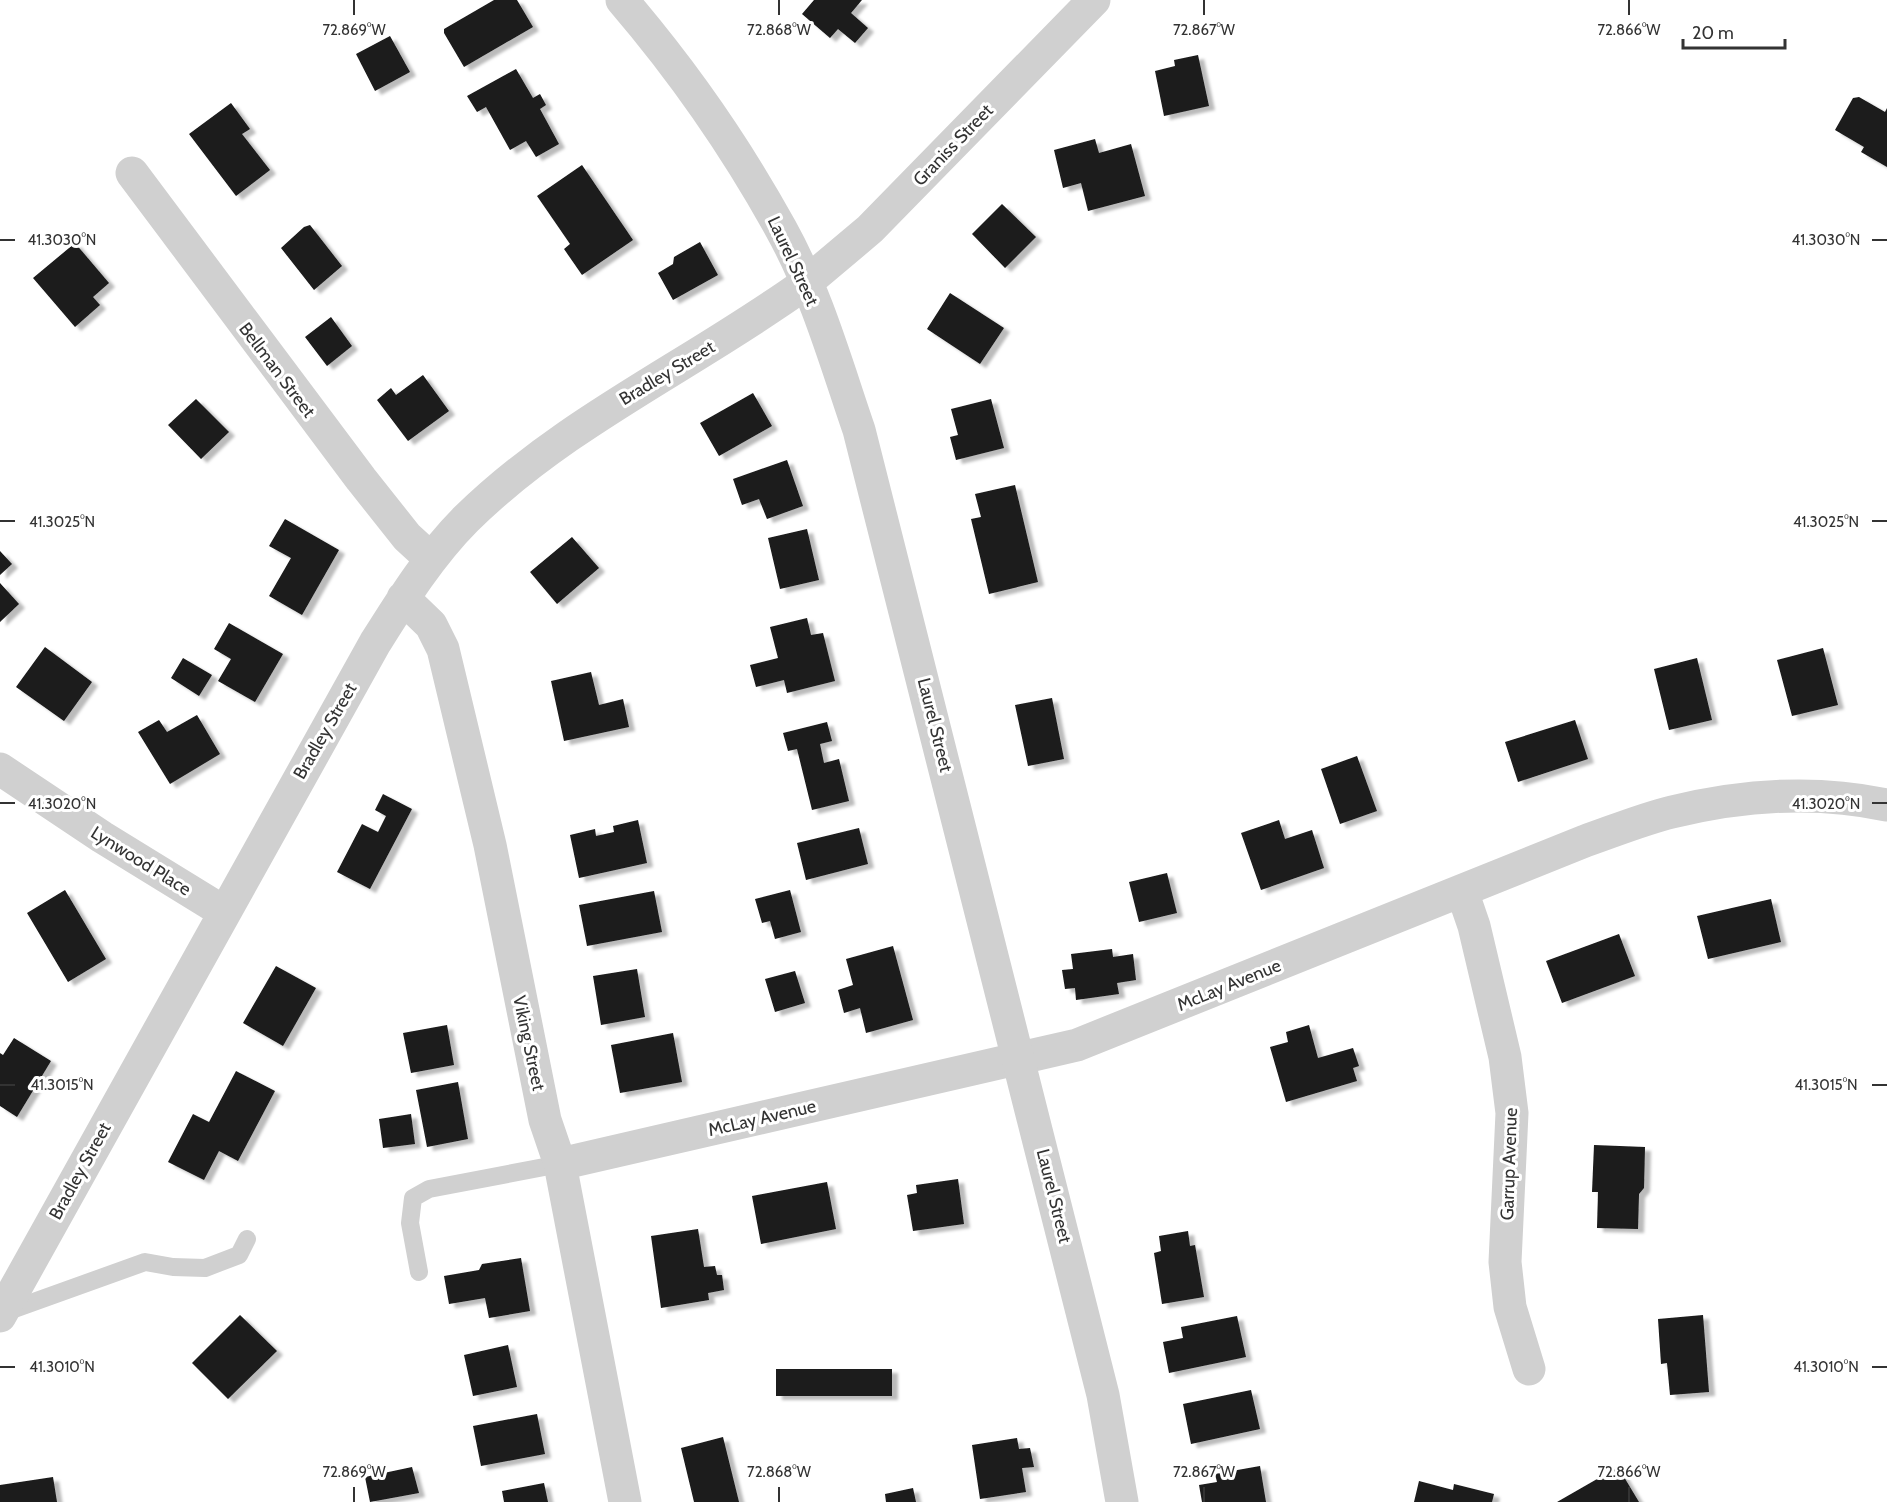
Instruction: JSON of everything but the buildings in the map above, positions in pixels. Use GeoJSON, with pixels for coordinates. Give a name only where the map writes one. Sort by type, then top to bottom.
{"type":"FeatureCollection","features":[{"type":"Feature","properties":{"kind":"street","name":"Laurel Street"},"geometry":{"type":"LineString","coordinates":[[622,0],[715,123],[782,230],[806,283],[852,409],[874,484],[1020,1058],[1103,1395],[1122,1502]]}},
{"type":"Feature","properties":{"kind":"street","name":"Graniss Street"},"geometry":{"type":"LineString","coordinates":[[806,283],[870,230],[1094,0]]}},
{"type":"Feature","properties":{"kind":"street","name":"Bellman Street"},"geometry":{"type":"LineString","coordinates":[[132,173],[361,479],[406,537],[431,559]]}},
{"type":"Feature","properties":{"kind":"street","name":"Bradley Street"},"geometry":{"type":"LineString","coordinates":[[1,1315],[346,694],[403,598],[431,559],[466,519],[520,471],[570,434],[749,324],[806,283]]}},
{"type":"Feature","properties":{"kind":"street","name":"Viking Street"},"geometry":{"type":"LineString","coordinates":[[403,598],[431,625],[443,649],[490,845],[545,1120],[560,1164],[625,1502]]}},
{"type":"Feature","properties":{"kind":"street","name":"Lynwood Place"},"geometry":{"type":"LineString","coordinates":[[0,769],[102,837],[224,912]]}},
{"type":"Feature","properties":{"kind":"street","name":"McLay Avenue"},"geometry":{"type":"LineString","coordinates":[[560,1164],[1077,1045],[1585,841],[1670,812],[1720,802],[1794,795],[1861,799],[1887,805]]}},
{"type":"Feature","properties":{"kind":"street","name":"Garrup Avenue"},"geometry":{"type":"LineString","coordinates":[[1462,891],[1474,926],[1505,1057],[1512,1113],[1504,1262],[1510,1307],[1529,1369]]}},
{"type":"Feature","properties":{"kind":"lane"},"geometry":{"type":"LineString","coordinates":[[419,1272],[410,1223],[413,1198],[429,1189],[560,1164]]}},
{"type":"Feature","properties":{"kind":"lane"},"geometry":{"type":"LineString","coordinates":[[1,1315],[145,1262],[173,1267],[205,1268],[240,1255],[247,1239]]}}]}
